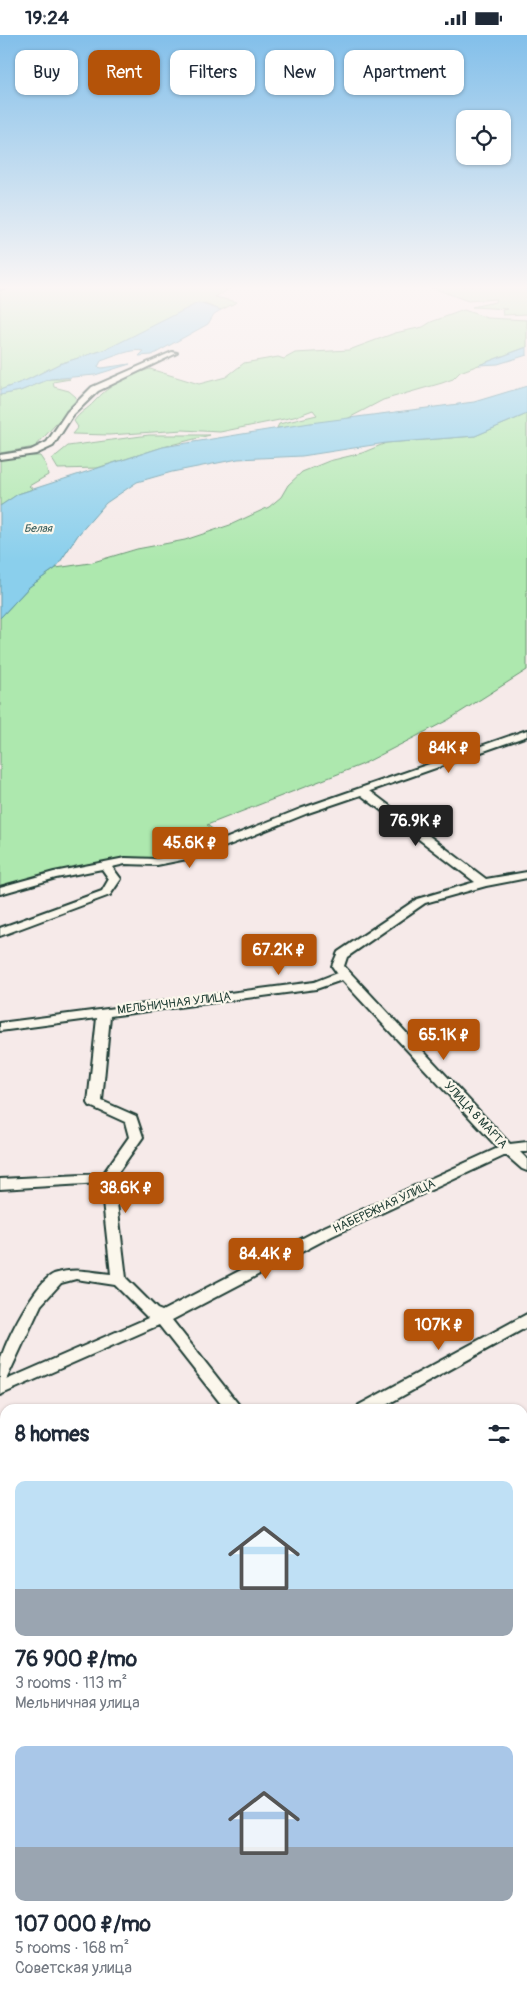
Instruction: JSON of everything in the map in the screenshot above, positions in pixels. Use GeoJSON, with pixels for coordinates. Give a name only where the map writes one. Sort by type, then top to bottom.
{"type":"FeatureCollection","features":[{"type":"Feature","properties":{"kind":"street"},"geometry":{"type":"LineString","coordinates":[[0,457],[33,452],[50,444],[70,414],[95,389],[122,377]]}},
{"type":"Feature","properties":{"kind":"street"},"geometry":{"type":"LineString","coordinates":[[0,891],[54,875],[125,861],[157,862],[198,854],[304,811],[527,733]]}},
{"type":"Feature","properties":{"kind":"street"},"geometry":{"type":"LineString","coordinates":[[363,791],[484,883]]}},
{"type":"Feature","properties":{"kind":"street"},"geometry":{"type":"LineString","coordinates":[[0,932],[106,893],[115,879],[106,866]]}},
{"type":"Feature","properties":{"kind":"street"},"geometry":{"type":"LineString","coordinates":[[344,975],[338,966],[342,955],[421,901],[484,883],[527,875]]}},
{"type":"Feature","properties":{"kind":"street","name":"МЕЛЬНИЧНАЯ УЛИЦА"},"geometry":{"type":"LineString","coordinates":[[0,1027],[316,985],[344,975]]}},
{"type":"Feature","properties":{"kind":"street","name":"УЛИЦА 8 МАРТА"},"geometry":{"type":"LineString","coordinates":[[344,975],[508,1149],[527,1166]]}},
{"type":"Feature","properties":{"kind":"street"},"geometry":{"type":"LineString","coordinates":[[104,1012],[96,1103],[131,1119],[136,1137],[107,1178],[119,1280],[152,1313],[162,1318],[230,1404]]}},
{"type":"Feature","properties":{"kind":"street","name":"НАБЕРЕЖНАЯ УЛИЦА"},"geometry":{"type":"LineString","coordinates":[[0,1389],[162,1318],[327,1231],[508,1149],[527,1147]]}},
{"type":"Feature","properties":{"kind":"street"},"geometry":{"type":"LineString","coordinates":[[0,1184],[107,1178]]}},
{"type":"Feature","properties":{"kind":"street"},"geometry":{"type":"LineString","coordinates":[[0,1376],[35,1303],[56,1279],[76,1274],[86,1277],[119,1280]]}},
{"type":"Feature","properties":{"kind":"street"},"geometry":{"type":"LineString","coordinates":[[374,1404],[527,1320]]}},
{"type":"Feature","properties":{"kind":"green space"},"geometry":{"type":"Polygon","coordinates":[[[0,377],[33,377],[27,380],[0,390],[0,377]]]}},
{"type":"Feature","properties":{"kind":"green space"},"geometry":{"type":"Polygon","coordinates":[[[129,377],[176,377],[199,384],[226,377],[455,377],[442,383],[383,400],[345,420],[277,428],[279,424],[317,415],[313,410],[294,417],[220,432],[183,430],[109,435],[72,434],[78,427],[74,421],[76,418],[106,390],[129,377]]]}},
{"type":"Feature","properties":{"kind":"green space"},"geometry":{"type":"Polygon","coordinates":[[[50,379],[70,379],[53,382],[54,387],[69,391],[76,397],[75,403],[35,447],[0,453],[0,395],[20,391],[50,379]]]}},
{"type":"Feature","properties":{"kind":"green space"},"geometry":{"type":"Polygon","coordinates":[[[527,414],[527,670],[448,720],[361,765],[207,825],[228,840],[183,856],[92,863],[0,888],[0,618],[29,587],[56,568],[90,563],[137,549],[185,540],[230,525],[269,507],[281,497],[288,485],[302,472],[329,461],[362,453],[386,443],[475,436],[527,414]]]}},
{"type":"Feature","properties":{"kind":"green space"},"geometry":{"type":"Polygon","coordinates":[[[149,435],[210,435],[163,447],[97,468],[58,469],[52,459],[68,446],[149,435]]]}},
{"type":"Feature","properties":{"kind":"green space"},"geometry":{"type":"Polygon","coordinates":[[[40,456],[46,465],[48,475],[29,486],[33,489],[18,494],[0,506],[0,459],[40,456]]]}},
{"type":"Feature","properties":{"kind":"water"},"geometry":{"type":"Polygon","coordinates":[[[33,377],[74,377],[50,379],[20,391],[0,395],[0,390],[33,377]]]}},
{"type":"Feature","properties":{"kind":"water","name":"Белая"},"geometry":{"type":"Polygon","coordinates":[[[527,386],[527,414],[475,436],[386,443],[302,456],[238,459],[172,472],[137,482],[106,503],[78,535],[56,568],[29,587],[0,618],[0,506],[18,494],[163,447],[310,423],[474,402],[527,386]]]}}]}
